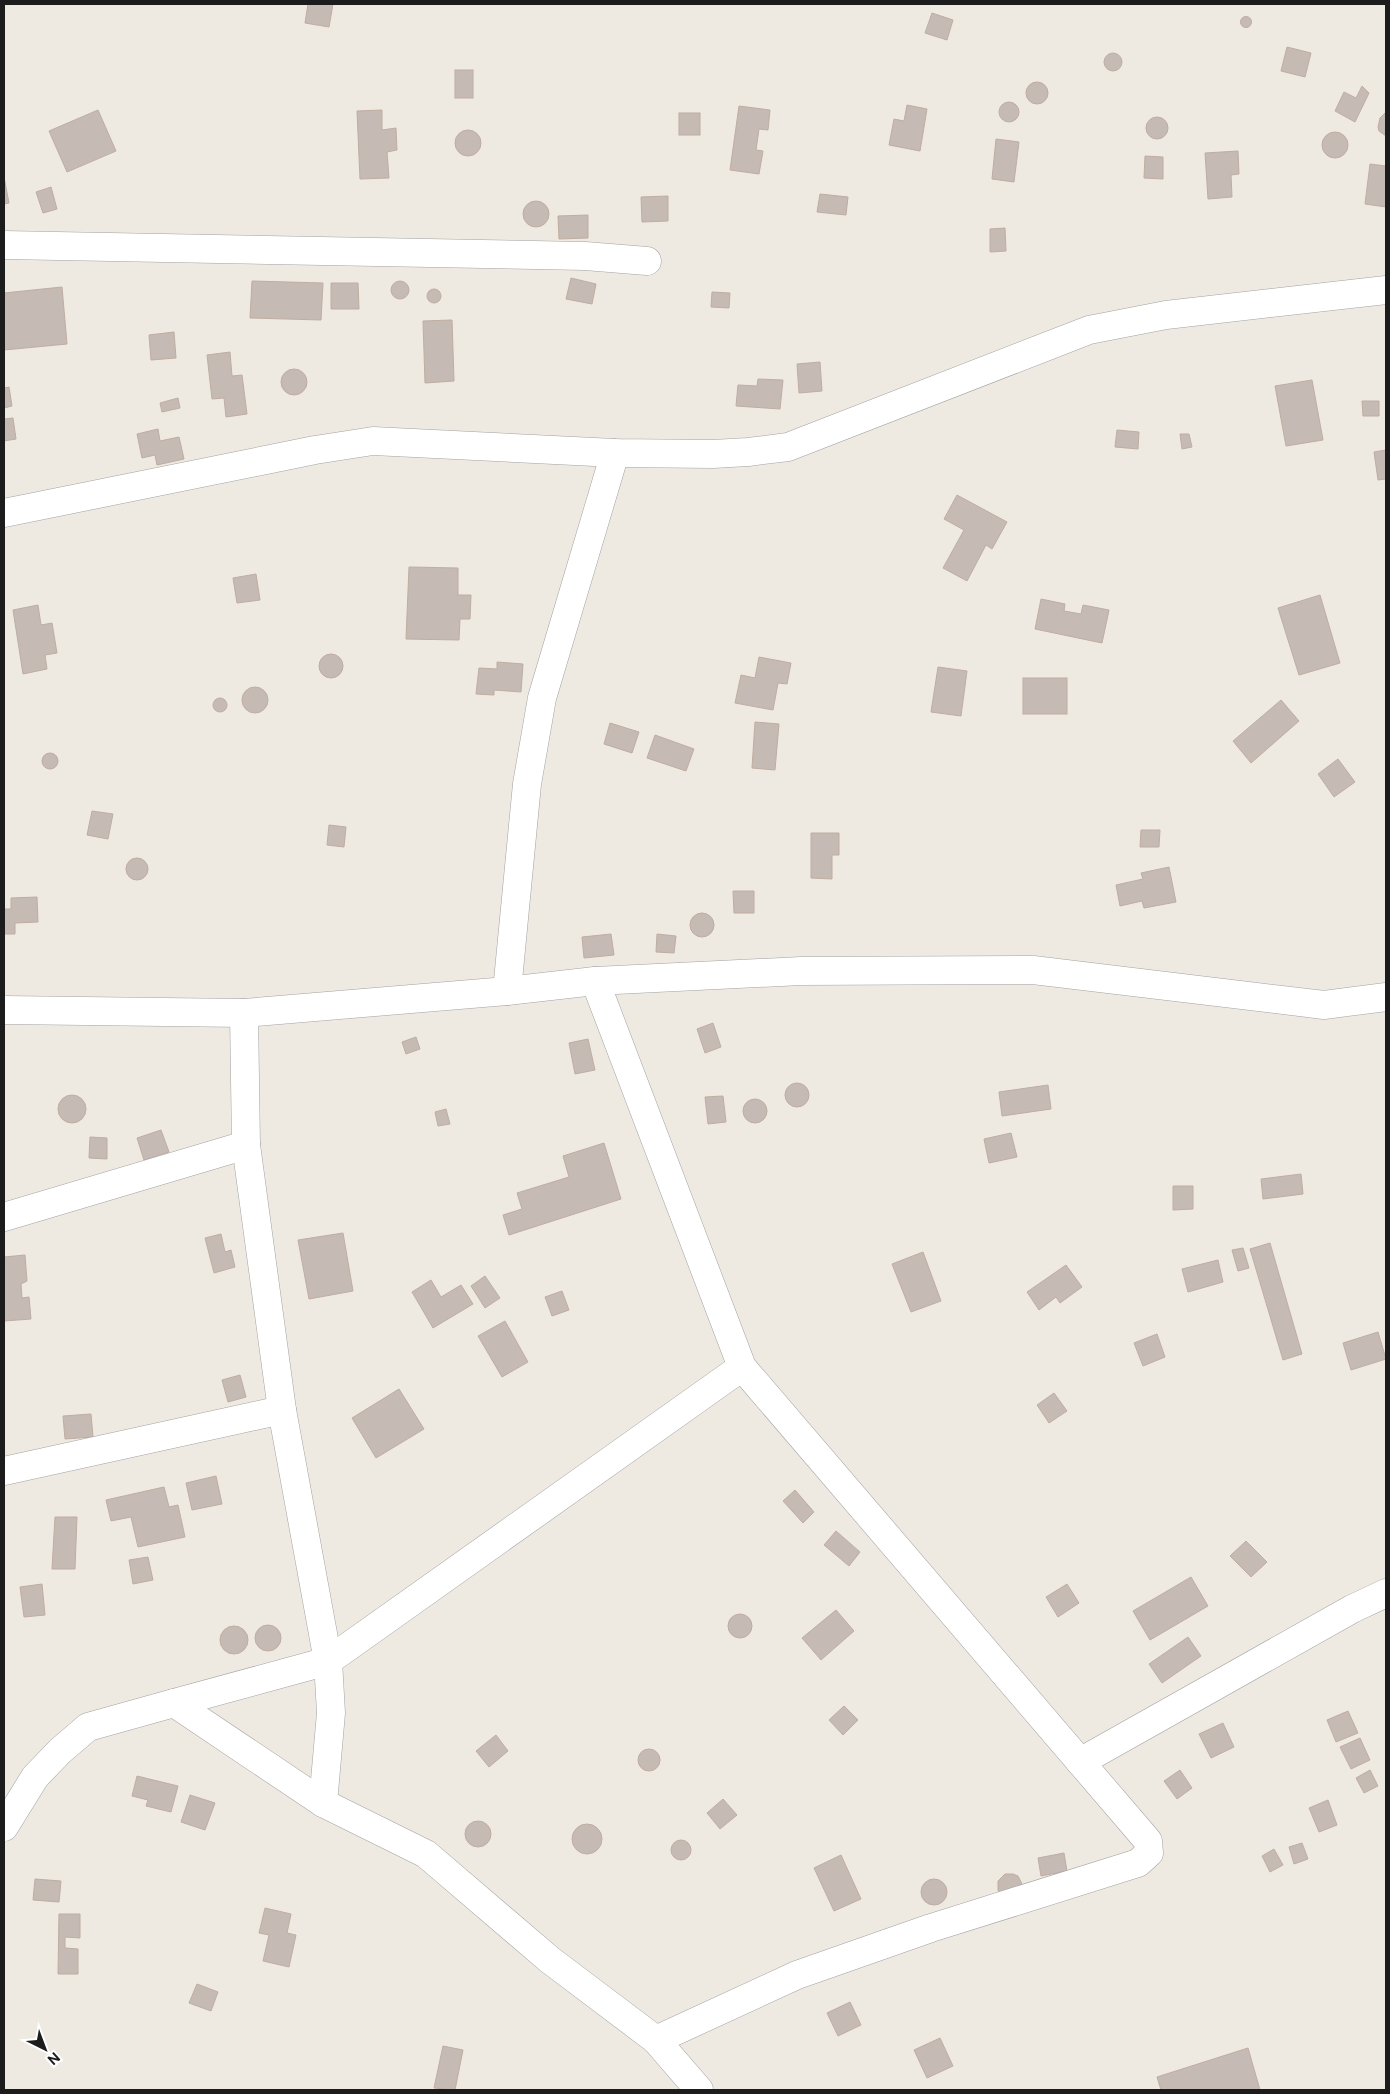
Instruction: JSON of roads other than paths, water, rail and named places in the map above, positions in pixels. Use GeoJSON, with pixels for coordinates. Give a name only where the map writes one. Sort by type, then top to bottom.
{"type":"FeatureCollection","features":[{"type":"Feature","properties":{"kind":"street"},"geometry":{"type":"LineString","coordinates":[[4,245],[585,256],[647,261]]}},
{"type":"Feature","properties":{"kind":"street"},"geometry":{"type":"LineString","coordinates":[[4,513],[306,452],[373,441],[615,453],[713,454],[788,447],[1089,330],[1166,315],[1386,290]]}},
{"type":"Feature","properties":{"kind":"street"},"geometry":{"type":"LineString","coordinates":[[507,991],[526,784],[542,698],[615,453]]}},
{"type":"Feature","properties":{"kind":"street"},"geometry":{"type":"LineString","coordinates":[[4,1010],[244,1013],[507,991],[595,981],[801,971],[1033,970],[1324,1005],[1386,997]]}},
{"type":"Feature","properties":{"kind":"street"},"geometry":{"type":"LineString","coordinates":[[595,981],[742,1367],[1148,1841],[1150,1853],[1138,1863],[931,1928],[797,1975],[656,2040]]}},
{"type":"Feature","properties":{"kind":"street"},"geometry":{"type":"LineString","coordinates":[[244,1013],[246,1145],[282,1410],[328,1662],[331,1713],[323,1803]]}},
{"type":"Feature","properties":{"kind":"street"},"geometry":{"type":"LineString","coordinates":[[4,1217],[246,1145]]}},
{"type":"Feature","properties":{"kind":"street"},"geometry":{"type":"LineString","coordinates":[[4,1827],[35,1777],[60,1751],[88,1727],[328,1662],[742,1367]]}},
{"type":"Feature","properties":{"kind":"street"},"geometry":{"type":"LineString","coordinates":[[4,1471],[282,1410]]}},
{"type":"Feature","properties":{"kind":"street"},"geometry":{"type":"LineString","coordinates":[[1080,1762],[1352,1609],[1386,1593]]}},
{"type":"Feature","properties":{"kind":"street"},"geometry":{"type":"LineString","coordinates":[[174,1704],[323,1803],[426,1854],[550,1960],[656,2040],[699,2090]]}}]}
